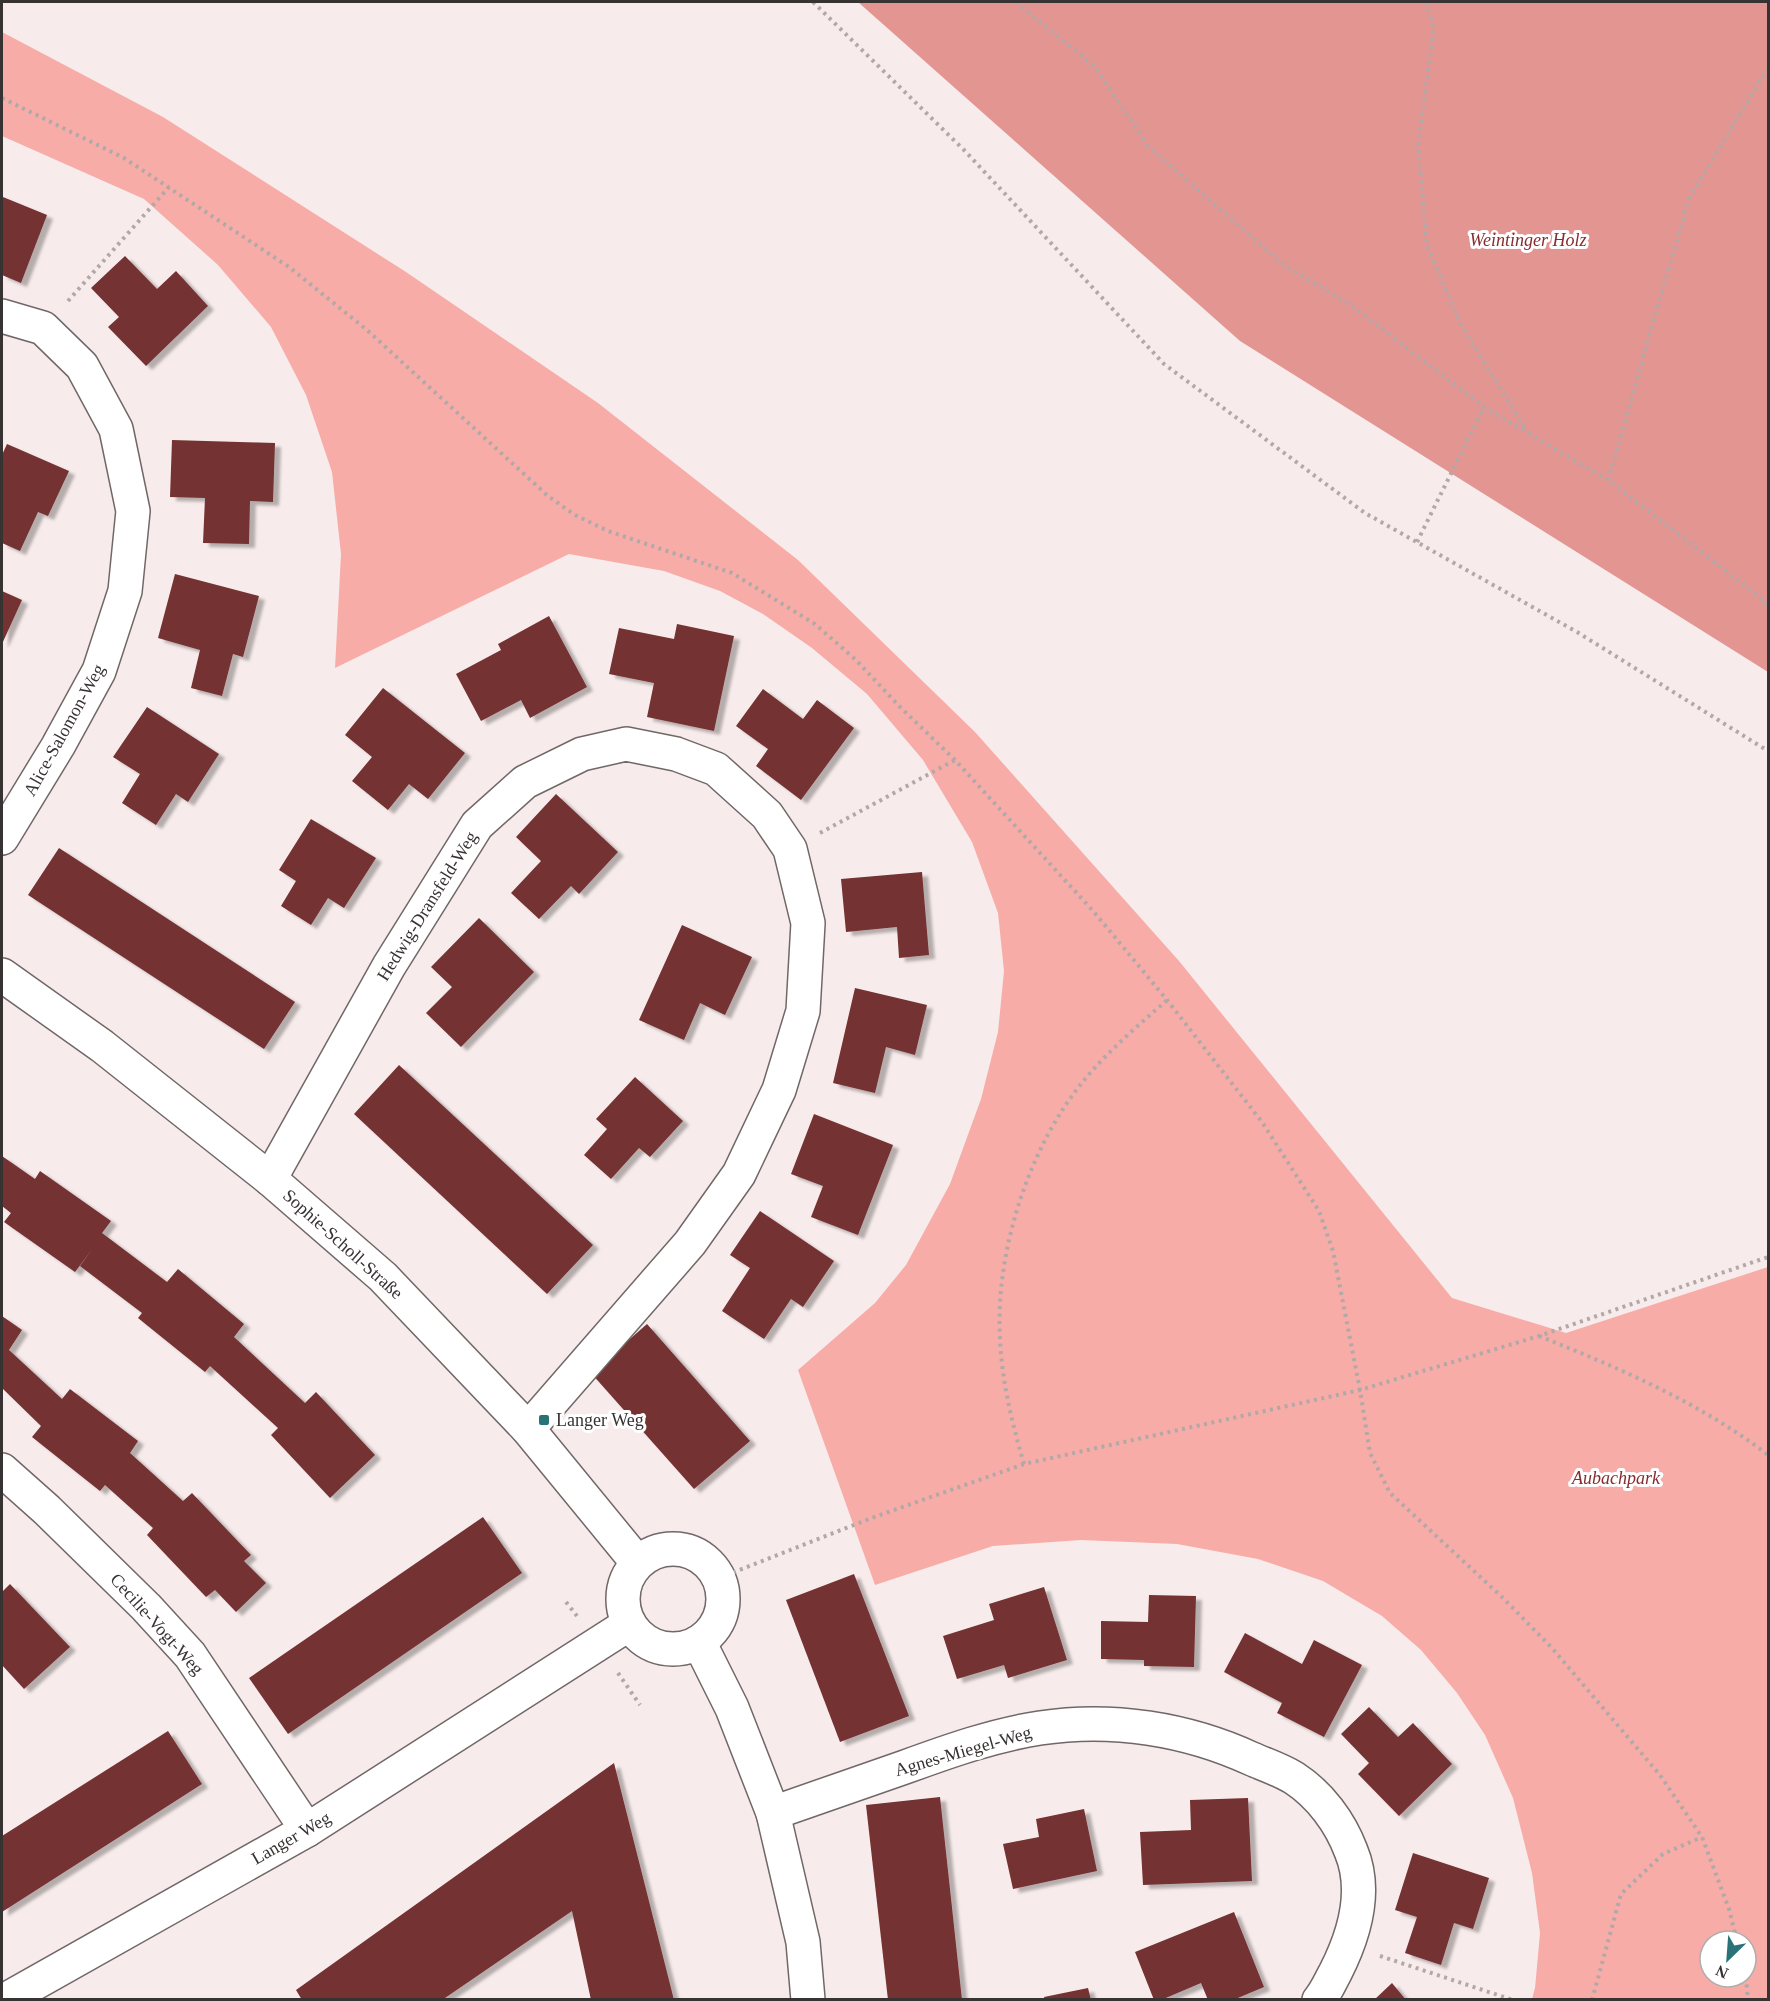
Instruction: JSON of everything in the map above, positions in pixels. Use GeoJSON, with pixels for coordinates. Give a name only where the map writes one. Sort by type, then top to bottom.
{"type":"FeatureCollection","features":[{"type":"Feature","properties":{"kind":"street","name":"Alice-Salomon-Weg"},"geometry":{"type":"LineString","coordinates":[[2,316],[43,328],[82,366],[116,429],[133,511],[125,591],[99,671],[58,746],[2,838]]}},
{"type":"Feature","properties":{"kind":"street","name":"Hedwig-Dransfeld-Weg"},"geometry":{"type":"LineString","coordinates":[[270,1179],[389,966],[477,825],[525,782],[582,754],[626,744],[676,754],[716,769],[767,815],[790,849],[808,923],[803,1011],[779,1089],[739,1174],[690,1243],[528,1429]]}},
{"type":"Feature","properties":{"kind":"street","name":"Sophie-Scholl-Straße"},"geometry":{"type":"LineString","coordinates":[[2,975],[102,1046],[270,1179],[383,1277],[528,1429],[638,1562]]}},
{"type":"Feature","properties":{"kind":"street","name":"Cecilie-Vogt-Weg"},"geometry":{"type":"LineString","coordinates":[[2,1470],[47,1510],[138,1599],[190,1655],[307,1830]]}},
{"type":"Feature","properties":{"kind":"street"},"geometry":{"type":"LineString","coordinates":[[666,1549],[682,1549],[698,1554],[710,1564],[719,1578],[723,1592],[723,1607],[719,1621],[699,1642],[684,1648],[668,1649],[652,1645],[639,1636],[629,1624],[623,1608],[622,1591],[628,1576],[638,1562],[651,1553],[666,1549]]}},
{"type":"Feature","properties":{"kind":"street","name":"Langer Weg"},"geometry":{"type":"LineString","coordinates":[[5,1996],[307,1830],[629,1624]]}},
{"type":"Feature","properties":{"kind":"street"},"geometry":{"type":"LineString","coordinates":[[699,1642],[732,1708],[773,1813],[803,1942],[808,2000]]}},
{"type":"Feature","properties":{"kind":"street","name":"Agnes-Miegel-Weg"},"geometry":{"type":"LineString","coordinates":[[773,1813],[932,1757],[985,1741],[1041,1728],[1095,1725],[1147,1727],[1197,1737],[1242,1754],[1293,1778],[1321,1801],[1342,1829],[1357,1866],[1358,1909],[1349,1946],[1325,1993],[1318,2000]]}},
{"type":"Feature","properties":{"kind":"path"},"geometry":{"type":"LineString","coordinates":[[813,2],[965,152],[1164,364],[1365,513],[1577,632],[1768,751]]}},
{"type":"Feature","properties":{"kind":"path"},"geometry":{"type":"LineString","coordinates":[[1016,2],[1095,67],[1149,147],[1285,266],[1351,304],[1484,407],[1608,480],[1756,594],[1768,606]]}},
{"type":"Feature","properties":{"kind":"path"},"geometry":{"type":"LineString","coordinates":[[1426,2],[1434,29],[1418,145],[1427,246],[1461,325],[1528,433]]}},
{"type":"Feature","properties":{"kind":"path"},"geometry":{"type":"LineString","coordinates":[[1608,480],[1689,198],[1768,68]]}},
{"type":"Feature","properties":{"kind":"path"},"geometry":{"type":"LineString","coordinates":[[2,98],[124,158],[289,267],[367,330],[548,496],[575,515],[608,531],[732,573],[815,624],[856,660],[899,706],[955,760],[1094,912],[1167,1000],[1262,1122],[1319,1211],[1333,1251],[1370,1453],[1390,1493],[1503,1598],[1552,1648],[1660,1775],[1701,1837],[1729,1909],[1734,1929]]}},
{"type":"Feature","properties":{"kind":"path"},"geometry":{"type":"LineString","coordinates":[[43,328],[169,187]]}},
{"type":"Feature","properties":{"kind":"path"},"geometry":{"type":"LineString","coordinates":[[1417,542],[1484,407]]}},
{"type":"Feature","properties":{"kind":"path"},"geometry":{"type":"LineString","coordinates":[[790,849],[955,760]]}},
{"type":"Feature","properties":{"kind":"path"},"geometry":{"type":"LineString","coordinates":[[1024,1464],[1010,1413],[1000,1339],[1000,1292],[1016,1215],[1035,1160],[1056,1118],[1084,1079],[1118,1044],[1167,1000]]}},
{"type":"Feature","properties":{"kind":"path"},"geometry":{"type":"LineString","coordinates":[[719,1578],[869,1519],[1024,1464],[1360,1390],[1539,1336],[1768,1257]]}},
{"type":"Feature","properties":{"kind":"path"},"geometry":{"type":"LineString","coordinates":[[1539,1336],[1624,1371],[1695,1407],[1768,1455]]}},
{"type":"Feature","properties":{"kind":"path"},"geometry":{"type":"LineString","coordinates":[[1592,2000],[1620,1894],[1663,1854],[1701,1837]]}},
{"type":"Feature","properties":{"kind":"path"},"geometry":{"type":"LineString","coordinates":[[1349,1946],[1513,2000]]}},
{"type":"Feature","properties":{"kind":"green space","name":"Weintinger Holz"},"geometry":{"type":"Polygon","coordinates":[[[858,2],[1768,2],[1768,672],[1240,341],[858,2]]]}},
{"type":"Feature","properties":{"kind":"green space","name":"Aubachpark"},"geometry":{"type":"Polygon","coordinates":[[[2,32],[163,117],[406,272],[598,403],[798,560],[975,732],[1179,961],[1452,1298],[1566,1333],[1768,1267],[1768,1999],[1532,1999],[1540,1933],[1532,1873],[1513,1798],[1485,1735],[1457,1693],[1421,1650],[1382,1616],[1323,1581],[1258,1559],[1177,1544],[1081,1540],[993,1546],[875,1585],[798,1370],[875,1303],[906,1265],[950,1184],[981,1099],[998,1032],[1004,971],[998,913],[972,842],[923,760],[867,694],[812,648],[763,614],[720,591],[664,571],[569,554],[335,668],[341,554],[332,472],[306,395],[271,327],[218,265],[144,199],[2,136],[2,32]]]}},
{"type":"Feature","properties":{"kind":"building"},"geometry":{"type":"Polygon","coordinates":[[[3,197],[47,215],[21,283],[2,275],[3,197]]]}},
{"type":"Feature","properties":{"kind":"building"},"geometry":{"type":"Polygon","coordinates":[[[125,256],[157,289],[176,271],[208,306],[146,366],[108,327],[119,317],[91,288],[125,256]]]}},
{"type":"Feature","properties":{"kind":"building"},"geometry":{"type":"Polygon","coordinates":[[[172,440],[275,443],[273,502],[250,501],[249,544],[203,543],[205,498],[170,497],[172,440]]]}},
{"type":"Feature","properties":{"kind":"building"},"geometry":{"type":"Polygon","coordinates":[[[7,444],[69,471],[48,516],[38,512],[20,551],[2,543],[2,455],[7,444]]]}},
{"type":"Feature","properties":{"kind":"building"},"geometry":{"type":"Polygon","coordinates":[[[175,574],[259,596],[243,657],[233,654],[222,696],[191,688],[200,650],[158,638],[175,574]]]}},
{"type":"Feature","properties":{"kind":"building"},"geometry":{"type":"Polygon","coordinates":[[[2,591],[22,600],[2,644],[2,591]]]}},
{"type":"Feature","properties":{"kind":"building"},"geometry":{"type":"Polygon","coordinates":[[[549,616],[587,687],[530,718],[521,700],[481,721],[456,674],[501,650],[498,644],[549,616]]]}},
{"type":"Feature","properties":{"kind":"building"},"geometry":{"type":"Polygon","coordinates":[[[677,624],[734,636],[714,731],[647,717],[654,683],[609,674],[619,628],[674,639],[677,624]]]}},
{"type":"Feature","properties":{"kind":"building"},"geometry":{"type":"Polygon","coordinates":[[[383,688],[465,753],[428,799],[409,784],[388,810],[352,781],[372,757],[345,735],[383,688]]]}},
{"type":"Feature","properties":{"kind":"building"},"geometry":{"type":"Polygon","coordinates":[[[763,689],[803,719],[817,700],[854,728],[801,800],[756,766],[768,749],[736,726],[763,689]]]}},
{"type":"Feature","properties":{"kind":"building"},"geometry":{"type":"Polygon","coordinates":[[[147,707],[219,754],[188,802],[176,794],[156,825],[122,803],[140,774],[113,757],[147,707]]]}},
{"type":"Feature","properties":{"kind":"building"},"geometry":{"type":"Polygon","coordinates":[[[556,794],[618,852],[579,894],[571,886],[539,919],[511,893],[541,861],[516,837],[556,794]]]}},
{"type":"Feature","properties":{"kind":"building"},"geometry":{"type":"Polygon","coordinates":[[[311,819],[376,858],[344,908],[328,898],[311,925],[281,906],[296,881],[279,870],[311,819]]]}},
{"type":"Feature","properties":{"kind":"building"},"geometry":{"type":"Polygon","coordinates":[[[59,848],[295,1002],[264,1049],[28,895],[59,848]]]}},
{"type":"Feature","properties":{"kind":"building"},"geometry":{"type":"Polygon","coordinates":[[[922,872],[929,955],[899,958],[897,927],[846,932],[841,879],[922,872]]]}},
{"type":"Feature","properties":{"kind":"building"},"geometry":{"type":"Polygon","coordinates":[[[479,918],[534,972],[461,1047],[426,1013],[452,987],[431,967],[479,918]]]}},
{"type":"Feature","properties":{"kind":"building"},"geometry":{"type":"Polygon","coordinates":[[[682,925],[752,957],[725,1015],[700,1003],[684,1040],[639,1020],[682,925]]]}},
{"type":"Feature","properties":{"kind":"building"},"geometry":{"type":"Polygon","coordinates":[[[855,988],[927,1005],[915,1055],[886,1047],[875,1093],[833,1083],[855,988]]]}},
{"type":"Feature","properties":{"kind":"building"},"geometry":{"type":"Polygon","coordinates":[[[399,1065],[593,1245],[547,1294],[354,1114],[399,1065]]]}},
{"type":"Feature","properties":{"kind":"building"},"geometry":{"type":"Polygon","coordinates":[[[635,1077],[683,1121],[650,1157],[639,1148],[611,1179],[584,1155],[607,1129],[596,1119],[635,1077]]]}},
{"type":"Feature","properties":{"kind":"building"},"geometry":{"type":"Polygon","coordinates":[[[814,1114],[893,1145],[858,1235],[811,1217],[823,1186],[791,1174],[814,1114]]]}},
{"type":"Feature","properties":{"kind":"building"},"geometry":{"type":"Polygon","coordinates":[[[2,1156],[35,1179],[40,1171],[111,1221],[102,1233],[167,1282],[178,1269],[244,1324],[234,1337],[305,1403],[316,1392],[375,1455],[330,1498],[271,1435],[278,1428],[210,1366],[205,1372],[138,1318],[142,1313],[80,1266],[93,1248],[75,1272],[4,1222],[11,1213],[2,1206],[2,1156]]]}},
{"type":"Feature","properties":{"kind":"building"},"geometry":{"type":"Polygon","coordinates":[[[760,1211],[834,1261],[803,1307],[791,1299],[764,1339],[722,1311],[750,1268],[730,1255],[760,1211]]]}},
{"type":"Feature","properties":{"kind":"building"},"geometry":{"type":"Polygon","coordinates":[[[2,1316],[22,1330],[9,1350],[62,1399],[70,1389],[138,1441],[130,1453],[183,1501],[192,1493],[251,1555],[244,1561],[266,1583],[236,1612],[215,1590],[206,1597],[147,1535],[153,1528],[105,1485],[100,1491],[32,1437],[41,1426],[2,1388],[2,1316]]]}},
{"type":"Feature","properties":{"kind":"building"},"geometry":{"type":"Polygon","coordinates":[[[647,1324],[750,1441],[694,1489],[591,1373],[647,1324]]]}},
{"type":"Feature","properties":{"kind":"building"},"geometry":{"type":"Polygon","coordinates":[[[483,1517],[522,1573],[288,1734],[249,1678],[483,1517]]]}},
{"type":"Feature","properties":{"kind":"building"},"geometry":{"type":"Polygon","coordinates":[[[854,1574],[909,1716],[840,1742],[786,1600],[854,1574]]]}},
{"type":"Feature","properties":{"kind":"building"},"geometry":{"type":"Polygon","coordinates":[[[10,1584],[70,1647],[24,1689],[2,1665],[2,1592],[10,1584]]]}},
{"type":"Feature","properties":{"kind":"building"},"geometry":{"type":"Polygon","coordinates":[[[1044,1587],[1067,1660],[1008,1678],[1004,1665],[957,1679],[943,1636],[994,1620],[989,1604],[1044,1587]]]}},
{"type":"Feature","properties":{"kind":"building"},"geometry":{"type":"Polygon","coordinates":[[[1149,1595],[1196,1596],[1194,1667],[1144,1666],[1144,1660],[1101,1659],[1101,1621],[1148,1622],[1149,1595]]]}},
{"type":"Feature","properties":{"kind":"building"},"geometry":{"type":"Polygon","coordinates":[[[1245,1633],[1302,1664],[1314,1640],[1362,1665],[1324,1737],[1277,1713],[1282,1703],[1224,1672],[1245,1633]]]}},
{"type":"Feature","properties":{"kind":"building"},"geometry":{"type":"Polygon","coordinates":[[[1369,1707],[1398,1737],[1413,1723],[1452,1764],[1399,1816],[1358,1774],[1369,1763],[1341,1734],[1369,1707]]]}},
{"type":"Feature","properties":{"kind":"building"},"geometry":{"type":"Polygon","coordinates":[[[168,1731],[202,1784],[2,1912],[2,1836],[168,1731]]]}},
{"type":"Feature","properties":{"kind":"building"},"geometry":{"type":"Polygon","coordinates":[[[614,1763],[674,2000],[591,2000],[572,1911],[442,2000],[302,2000],[296,1990],[614,1763]]]}},
{"type":"Feature","properties":{"kind":"building"},"geometry":{"type":"Polygon","coordinates":[[[940,1797],[962,2000],[888,2000],[866,1805],[940,1797]]]}},
{"type":"Feature","properties":{"kind":"building"},"geometry":{"type":"Polygon","coordinates":[[[1248,1798],[1252,1881],[1143,1885],[1140,1832],[1191,1830],[1190,1800],[1248,1798]]]}},
{"type":"Feature","properties":{"kind":"building"},"geometry":{"type":"Polygon","coordinates":[[[1084,1809],[1097,1871],[1013,1889],[1003,1844],[1039,1837],[1036,1819],[1084,1809]]]}},
{"type":"Feature","properties":{"kind":"building"},"geometry":{"type":"Polygon","coordinates":[[[1413,1853],[1489,1878],[1473,1929],[1454,1923],[1441,1965],[1405,1953],[1417,1917],[1395,1910],[1413,1853]]]}},
{"type":"Feature","properties":{"kind":"building"},"geometry":{"type":"Polygon","coordinates":[[[1234,1912],[1264,1987],[1233,2000],[1208,2000],[1201,1983],[1161,2000],[1154,2000],[1135,1952],[1234,1912]]]}},
{"type":"Feature","properties":{"kind":"building"},"geometry":{"type":"Polygon","coordinates":[[[1392,1983],[1406,2000],[1374,2000],[1392,1983]]]}},
{"type":"Feature","properties":{"kind":"building"},"geometry":{"type":"Polygon","coordinates":[[[1088,1988],[1091,2000],[1045,2000],[1044,1997],[1088,1988]]]}},
{"type":"Feature","properties":{"kind":"place","name":"Langer Weg"},"geometry":{"type":"Point","coordinates":[544,1420]}}]}
